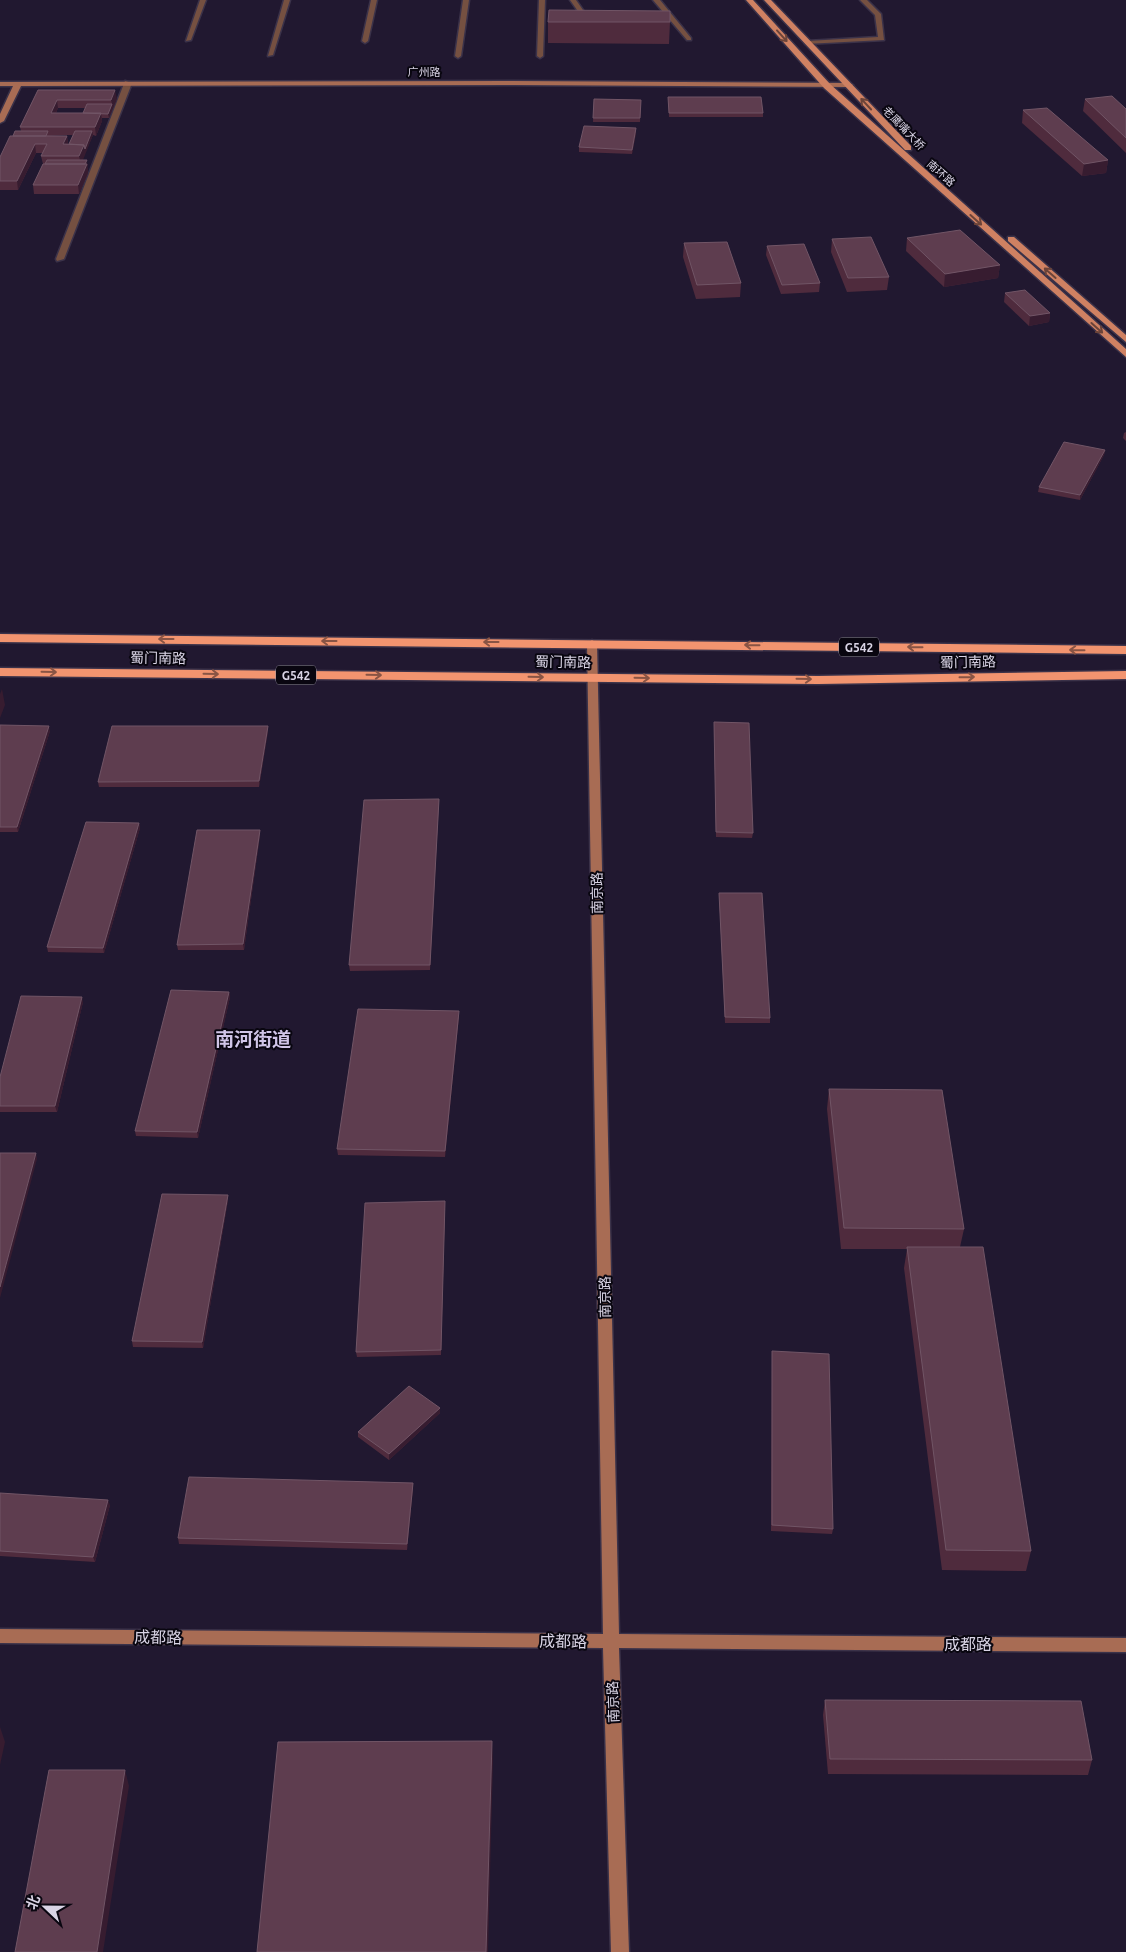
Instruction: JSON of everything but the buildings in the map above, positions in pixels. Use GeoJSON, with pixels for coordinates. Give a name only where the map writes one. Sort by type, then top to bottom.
{"type":"FeatureCollection","features":[{"type":"Feature","properties":{"kind":"highway","name":"蜀门南路"},"geometry":{"type":"LineString","coordinates":[[0,638],[1126,650]]}},
{"type":"Feature","properties":{"kind":"highway","name":"蜀门南路"},"geometry":{"type":"LineString","coordinates":[[0,672],[818,680],[1126,675]]}},
{"type":"Feature","properties":{"kind":"main road","name":"南环路"},"geometry":{"type":"LineString","coordinates":[[749,0],[827,86],[1126,354]]}},
{"type":"Feature","properties":{"kind":"main road","name":"老鹰嘴大桥"},"geometry":{"type":"LineString","coordinates":[[767,0],[913,154],[1126,339]]}},
{"type":"Feature","properties":{"kind":"street"},"geometry":{"type":"LineString","coordinates":[[188,40],[203,0]]}},
{"type":"Feature","properties":{"kind":"street"},"geometry":{"type":"LineString","coordinates":[[270,55],[287,0]]}},
{"type":"Feature","properties":{"kind":"street"},"geometry":{"type":"LineString","coordinates":[[365,41],[374,0]]}},
{"type":"Feature","properties":{"kind":"street"},"geometry":{"type":"LineString","coordinates":[[458,56],[466,0]]}},
{"type":"Feature","properties":{"kind":"street"},"geometry":{"type":"LineString","coordinates":[[540,56],[542,0]]}},
{"type":"Feature","properties":{"kind":"street"},"geometry":{"type":"LineString","coordinates":[[573,0],[589,22]]}},
{"type":"Feature","properties":{"kind":"street"},"geometry":{"type":"LineString","coordinates":[[656,0],[689,39]]}},
{"type":"Feature","properties":{"kind":"street"},"geometry":{"type":"LineString","coordinates":[[807,43],[882,39],[878,14],[863,0]]}},
{"type":"Feature","properties":{"kind":"street","name":"广州路"},"geometry":{"type":"LineString","coordinates":[[0,84],[514,83],[849,85]]}},
{"type":"Feature","properties":{"kind":"street"},"geometry":{"type":"LineString","coordinates":[[0,122],[18,84]]}},
{"type":"Feature","properties":{"kind":"street"},"geometry":{"type":"LineString","coordinates":[[60,260],[128,84]]}},
{"type":"Feature","properties":{"kind":"street","name":"南京路"},"geometry":{"type":"LineString","coordinates":[[592,643],[620,1952]]}},
{"type":"Feature","properties":{"kind":"street","name":"成都路"},"geometry":{"type":"LineString","coordinates":[[0,1636],[1126,1645]]}},
{"type":"Feature","properties":{"kind":"district","name":"南河街道"},"geometry":{"type":"Point","coordinates":[253,1039]}}]}
